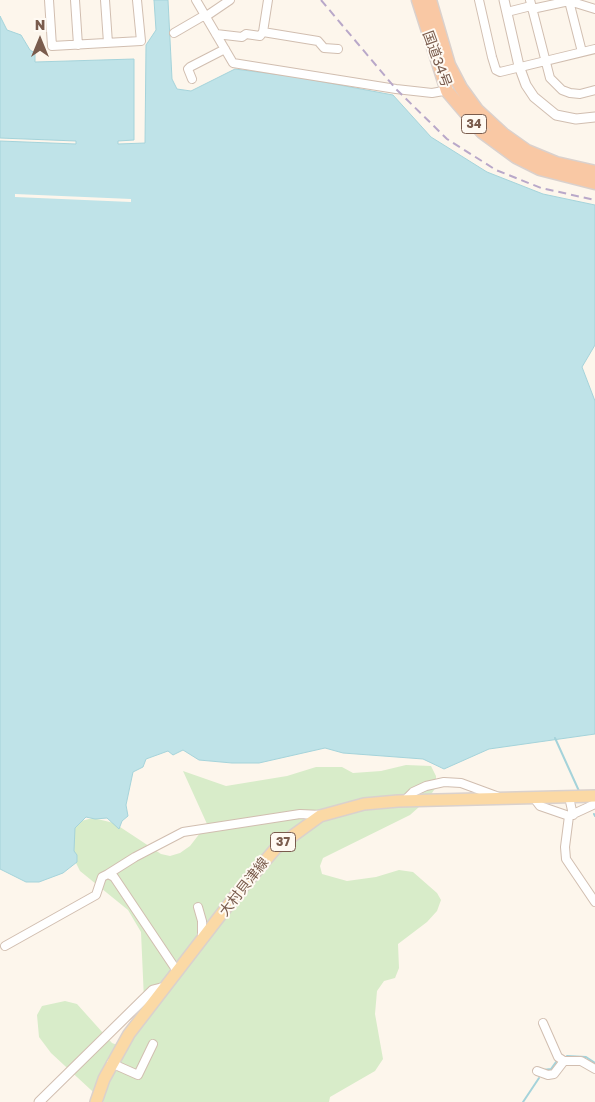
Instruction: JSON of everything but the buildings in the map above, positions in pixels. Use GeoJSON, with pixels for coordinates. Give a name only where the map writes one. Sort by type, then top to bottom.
{"type":"FeatureCollection","features":[{"type":"Feature","properties":{"kind":"highway","name":"国道34号"},"geometry":{"type":"LineString","coordinates":[[418,0],[448,91],[482,132],[516,157],[540,169],[595,183]]}},
{"type":"Feature","properties":{"kind":"highway","name":"国道34号"},"geometry":{"type":"LineString","coordinates":[[430,0],[449,65],[461,88],[477,110],[503,134],[527,152],[556,163],[595,172]]}},
{"type":"Feature","properties":{"kind":"main road","name":"大村貝津線"},"geometry":{"type":"LineString","coordinates":[[96,1102],[112,1064],[129,1034],[242,888],[276,848],[292,835],[326,815],[364,804],[404,801],[595,796]]}},
{"type":"Feature","properties":{"kind":"street"},"geometry":{"type":"LineString","coordinates":[[49,0],[52,46],[141,41],[137,0]]}},
{"type":"Feature","properties":{"kind":"street"},"geometry":{"type":"LineString","coordinates":[[75,0],[78,45]]}},
{"type":"Feature","properties":{"kind":"street"},"geometry":{"type":"LineString","coordinates":[[105,0],[108,43]]}},
{"type":"Feature","properties":{"kind":"street"},"geometry":{"type":"LineString","coordinates":[[196,0],[232,63],[432,93],[461,88]]}},
{"type":"Feature","properties":{"kind":"street"},"geometry":{"type":"LineString","coordinates":[[174,33],[230,0]]}},
{"type":"Feature","properties":{"kind":"street"},"geometry":{"type":"LineString","coordinates":[[216,34],[242,37],[246,34],[260,36],[263,32],[268,0]]}},
{"type":"Feature","properties":{"kind":"street"},"geometry":{"type":"LineString","coordinates":[[479,0],[496,70],[500,72],[595,49]]}},
{"type":"Feature","properties":{"kind":"street"},"geometry":{"type":"LineString","coordinates":[[504,0],[519,66],[526,85],[534,97],[546,109],[566,118],[595,117]]}},
{"type":"Feature","properties":{"kind":"street"},"geometry":{"type":"LineString","coordinates":[[507,12],[531,5],[569,1],[595,9]]}},
{"type":"Feature","properties":{"kind":"street"},"geometry":{"type":"LineString","coordinates":[[569,1],[582,52]]}},
{"type":"Feature","properties":{"kind":"street"},"geometry":{"type":"LineString","coordinates":[[531,5],[550,78],[562,90],[580,94],[595,90]]}},
{"type":"Feature","properties":{"kind":"street"},"geometry":{"type":"LineString","coordinates":[[263,32],[318,41],[324,48],[338,49]]}},
{"type":"Feature","properties":{"kind":"street"},"geometry":{"type":"LineString","coordinates":[[192,79],[188,70],[190,67],[225,49]]}},
{"type":"Feature","properties":{"kind":"street"},"geometry":{"type":"LineString","coordinates":[[404,801],[413,792],[426,786],[444,782],[461,783],[503,799]]}},
{"type":"Feature","properties":{"kind":"street"},"geometry":{"type":"LineString","coordinates":[[569,797],[571,816],[565,847],[566,859],[595,902]]}},
{"type":"Feature","properties":{"kind":"street"},"geometry":{"type":"LineString","coordinates":[[534,798],[540,806],[571,816],[595,804]]}},
{"type":"Feature","properties":{"kind":"street"},"geometry":{"type":"LineString","coordinates":[[5,946],[96,895],[102,877],[183,832],[300,814],[326,815]]}},
{"type":"Feature","properties":{"kind":"street"},"geometry":{"type":"LineString","coordinates":[[108,874],[114,877],[177,971]]}},
{"type":"Feature","properties":{"kind":"street"},"geometry":{"type":"LineString","coordinates":[[198,907],[202,921],[202,942]]}},
{"type":"Feature","properties":{"kind":"street"},"geometry":{"type":"LineString","coordinates":[[39,1102],[153,990],[165,987]]}},
{"type":"Feature","properties":{"kind":"street"},"geometry":{"type":"LineString","coordinates":[[543,1023],[558,1057],[564,1061],[580,1061],[595,1069]]}},
{"type":"Feature","properties":{"kind":"street"},"geometry":{"type":"LineString","coordinates":[[112,1064],[138,1075],[153,1044]]}},
{"type":"Feature","properties":{"kind":"street"},"geometry":{"type":"LineString","coordinates":[[537,1071],[548,1075],[554,1074],[564,1061]]}},
{"type":"Feature","properties":{"kind":"green space"},"geometry":{"type":"Polygon","coordinates":[[[406,765],[431,766],[436,776],[436,787],[428,799],[410,815],[323,858],[320,866],[322,874],[347,881],[376,877],[399,870],[413,872],[437,893],[441,900],[437,911],[427,922],[398,944],[399,968],[395,978],[384,981],[377,991],[375,1014],[383,1059],[375,1071],[330,1097],[329,1102],[104,1102],[51,1053],[39,1037],[37,1015],[42,1006],[65,1001],[77,1004],[112,1043],[120,1046],[131,1042],[139,1030],[144,1000],[141,932],[128,910],[80,871],[72,855],[74,825],[93,818],[114,823],[161,854],[170,856],[180,853],[190,846],[207,824],[183,771],[226,786],[287,776],[316,767],[342,767],[353,773],[381,771],[406,765]]]}},
{"type":"Feature","properties":{"kind":"water"},"geometry":{"type":"Polygon","coordinates":[[[154,0],[168,0],[172,79],[177,89],[191,91],[235,69],[297,77],[393,95],[431,137],[487,172],[543,194],[595,205],[595,345],[582,367],[595,401],[595,734],[489,749],[444,769],[423,759],[343,753],[325,748],[259,763],[199,760],[183,750],[173,755],[168,751],[146,759],[143,767],[133,772],[126,805],[128,816],[122,821],[119,829],[107,818],[95,819],[86,817],[75,828],[74,851],[77,855],[77,862],[63,873],[39,882],[26,882],[0,869],[0,141],[76,144],[76,141],[0,138],[0,16],[7,30],[21,35],[30,50],[35,53],[35,62],[134,59],[134,140],[118,141],[118,144],[145,143],[146,45],[156,30],[154,0]]]}},
{"type":"Feature","properties":{"kind":"pier"},"geometry":{"type":"Polygon","coordinates":[[[15,194],[131,199],[131,202],[15,197],[15,194]]]}},
{"type":"Feature","properties":{"kind":"waterway"},"geometry":{"type":"LineString","coordinates":[[555,738],[579,791]]}},
{"type":"Feature","properties":{"kind":"waterway"},"geometry":{"type":"LineString","coordinates":[[567,1056],[586,1057],[595,1063]]}},
{"type":"Feature","properties":{"kind":"waterway"},"geometry":{"type":"LineString","coordinates":[[543,1070],[551,1069],[556,1062]]}},
{"type":"Feature","properties":{"kind":"waterway"},"geometry":{"type":"LineString","coordinates":[[523,1102],[539,1078]]}},
{"type":"Feature","properties":{"kind":"railway"},"geometry":{"type":"LineString","coordinates":[[321,0],[396,89],[447,139],[496,170],[541,188],[595,200]]}}]}
